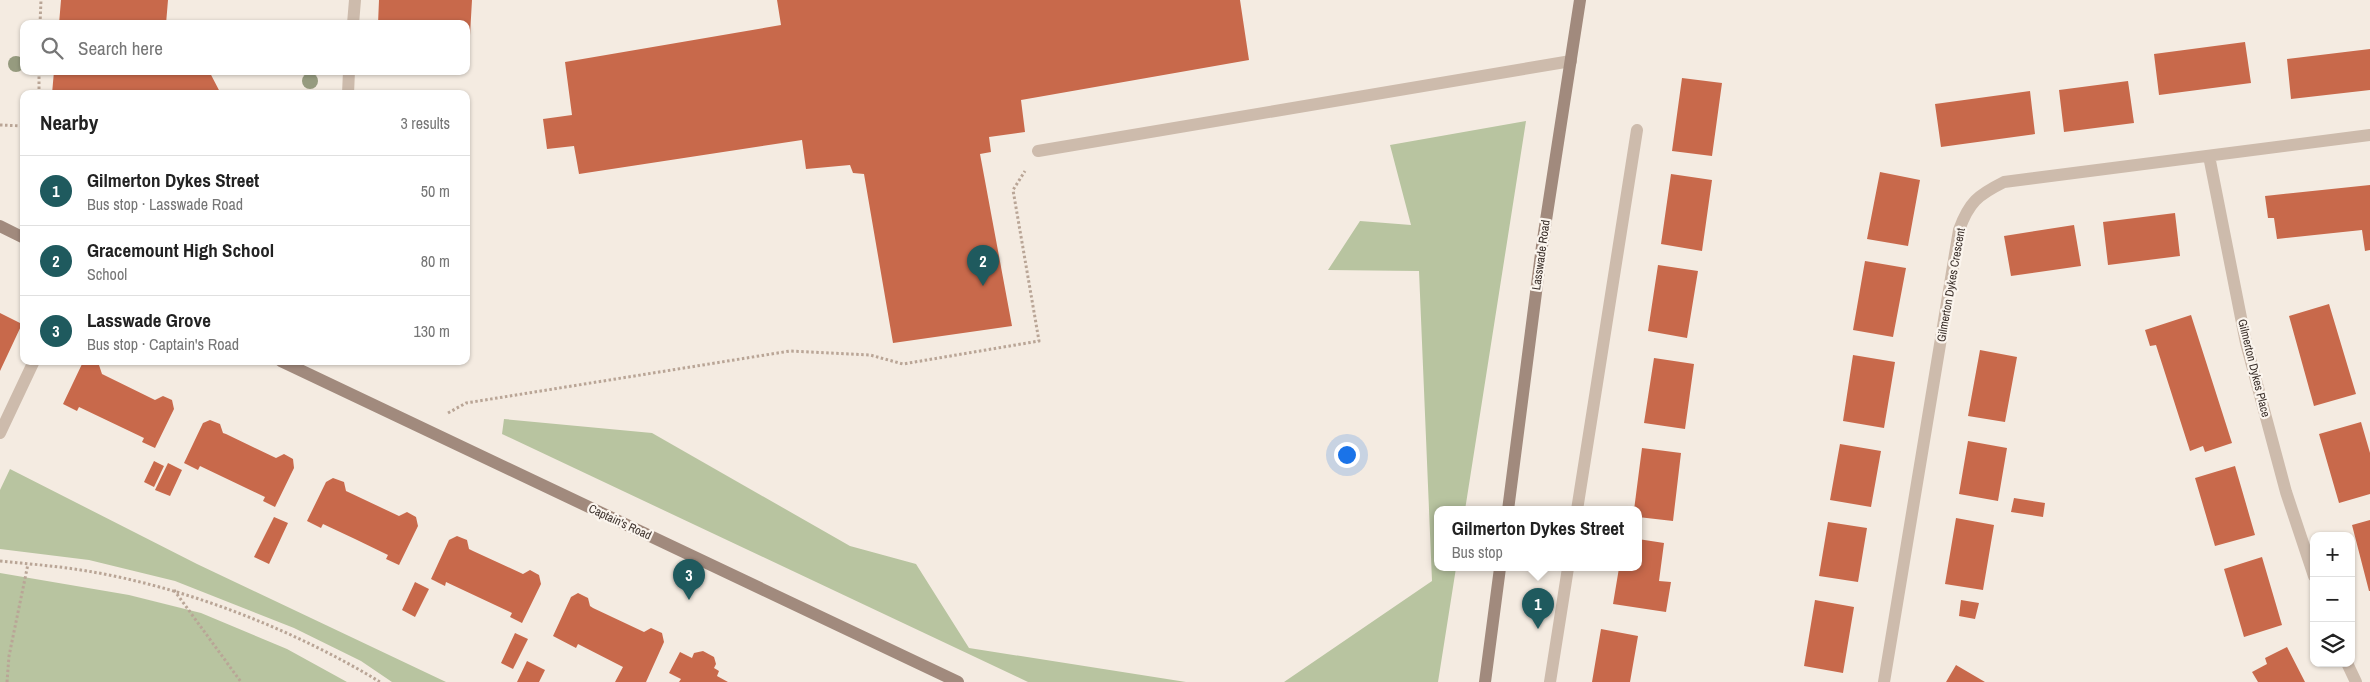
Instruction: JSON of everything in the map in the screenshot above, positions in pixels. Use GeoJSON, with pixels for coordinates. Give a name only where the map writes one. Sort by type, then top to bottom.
{"type":"FeatureCollection","features":[{"type":"Feature","properties":{"kind":"main road","name":"Lasswade Road"},"geometry":{"type":"LineString","coordinates":[[1509,506],[1542,246],[1580,0]]}},
{"type":"Feature","properties":{"kind":"main road"},"geometry":{"type":"LineString","coordinates":[[0,226],[20,236]]}},
{"type":"Feature","properties":{"kind":"main road","name":"Captain's Road"},"geometry":{"type":"LineString","coordinates":[[289,365],[958,682]]}},
{"type":"Feature","properties":{"kind":"main road"},"geometry":{"type":"LineString","coordinates":[[1485,682],[1500,571]]}},
{"type":"Feature","properties":{"kind":"street"},"geometry":{"type":"LineString","coordinates":[[353,20],[355,0]]}},
{"type":"Feature","properties":{"kind":"street"},"geometry":{"type":"LineString","coordinates":[[1038,151],[1571,62]]}},
{"type":"Feature","properties":{"kind":"street"},"geometry":{"type":"LineString","coordinates":[[348,90],[349,75]]}},
{"type":"Feature","properties":{"kind":"street"},"geometry":{"type":"LineString","coordinates":[[1578,506],[1637,130]]}},
{"type":"Feature","properties":{"kind":"street","name":"Gilmerton Dykes Crescent"},"geometry":{"type":"LineString","coordinates":[[1884,682],[1959,230],[1966,210],[1980,194],[2004,182],[2370,135]]}},
{"type":"Feature","properties":{"kind":"street","name":"Gilmerton Dykes Place"},"geometry":{"type":"LineString","coordinates":[[2209,156],[2246,343],[2286,492],[2310,564]]}},
{"type":"Feature","properties":{"kind":"street"},"geometry":{"type":"LineString","coordinates":[[0,433],[32,365]]}},
{"type":"Feature","properties":{"kind":"street"},"geometry":{"type":"LineString","coordinates":[[1550,682],[1568,571]]}},
{"type":"Feature","properties":{"kind":"street"},"geometry":{"type":"LineString","coordinates":[[2349,667],[2356,682]]}},
{"type":"Feature","properties":{"kind":"path"},"geometry":{"type":"LineString","coordinates":[[40,20],[41,0]]}},
{"type":"Feature","properties":{"kind":"path"},"geometry":{"type":"LineString","coordinates":[[39,75],[39,90]]}},
{"type":"Feature","properties":{"kind":"path"},"geometry":{"type":"LineString","coordinates":[[0,125],[20,126]]}},
{"type":"Feature","properties":{"kind":"path"},"geometry":{"type":"LineString","coordinates":[[418,426],[446,414],[466,402],[790,350],[870,355],[903,364],[1039,341],[1013,190],[1038,151]]}},
{"type":"Feature","properties":{"kind":"path"},"geometry":{"type":"LineString","coordinates":[[0,561],[87,571],[174,590],[294,635],[380,682]]}},
{"type":"Feature","properties":{"kind":"path"},"geometry":{"type":"LineString","coordinates":[[7,682],[10,656],[28,564]]}},
{"type":"Feature","properties":{"kind":"path"},"geometry":{"type":"LineString","coordinates":[[174,590],[241,682]]}},
{"type":"Feature","properties":{"kind":"green space"},"geometry":{"type":"Polygon","coordinates":[[[1526,121],[1466,506],[1434,506],[1434,571],[1456,571],[1438,682],[1284,682],[1432,581],[1419,271],[1328,270],[1360,221],[1411,225],[1390,145],[1526,121]]]}},
{"type":"Feature","properties":{"kind":"green space"},"geometry":{"type":"Polygon","coordinates":[[[504,419],[652,433],[850,546],[916,564],[969,648],[1186,682],[1028,682],[502,434],[504,419]]]}},
{"type":"Feature","properties":{"kind":"green space"},"geometry":{"type":"Polygon","coordinates":[[[10,469],[197,564],[446,682],[392,682],[361,661],[294,628],[175,581],[89,560],[0,549],[0,490],[10,469]]]}},
{"type":"Feature","properties":{"kind":"green space"},"geometry":{"type":"Polygon","coordinates":[[[0,573],[129,595],[201,613],[287,649],[347,682],[0,682],[0,573]]]}},
{"type":"Feature","properties":{"kind":"building"},"geometry":{"type":"Polygon","coordinates":[[[61,0],[168,0],[166,20],[59,20],[61,0]]]}},
{"type":"Feature","properties":{"kind":"building"},"geometry":{"type":"Polygon","coordinates":[[[379,0],[472,0],[470,35],[470,20],[378,20],[379,0]]]}},
{"type":"Feature","properties":{"kind":"building"},"geometry":{"type":"Polygon","coordinates":[[[777,0],[1240,0],[1249,60],[1021,100],[1025,132],[989,137],[991,152],[980,154],[1012,326],[893,343],[864,174],[853,173],[850,165],[806,169],[802,140],[579,174],[574,146],[547,149],[543,119],[572,115],[565,62],[781,25],[777,0]]]}},
{"type":"Feature","properties":{"kind":"building"},"geometry":{"type":"Polygon","coordinates":[[[2245,42],[2251,83],[2159,95],[2154,54],[2245,42]]]}},
{"type":"Feature","properties":{"kind":"building"},"geometry":{"type":"Polygon","coordinates":[[[2370,49],[2370,90],[2291,99],[2287,59],[2370,49]]]}},
{"type":"Feature","properties":{"kind":"building"},"geometry":{"type":"Polygon","coordinates":[[[54,75],[211,75],[219,90],[52,90],[54,75]]]}},
{"type":"Feature","properties":{"kind":"building"},"geometry":{"type":"Polygon","coordinates":[[[1682,78],[1722,83],[1712,156],[1672,151],[1682,78]]]}},
{"type":"Feature","properties":{"kind":"building"},"geometry":{"type":"Polygon","coordinates":[[[2128,81],[2134,123],[2064,132],[2059,90],[2128,81]]]}},
{"type":"Feature","properties":{"kind":"building"},"geometry":{"type":"Polygon","coordinates":[[[2030,91],[2035,134],[1941,147],[1935,104],[2030,91]]]}},
{"type":"Feature","properties":{"kind":"building"},"geometry":{"type":"Polygon","coordinates":[[[1880,172],[1920,180],[1908,246],[1867,239],[1880,172]]]}},
{"type":"Feature","properties":{"kind":"building"},"geometry":{"type":"Polygon","coordinates":[[[1671,174],[1712,180],[1702,251],[1661,244],[1671,174]]]}},
{"type":"Feature","properties":{"kind":"building"},"geometry":{"type":"Polygon","coordinates":[[[2370,185],[2370,250],[2365,251],[2362,230],[2277,239],[2274,218],[2268,218],[2265,196],[2370,185]]]}},
{"type":"Feature","properties":{"kind":"building"},"geometry":{"type":"Polygon","coordinates":[[[2175,213],[2180,256],[2108,265],[2103,222],[2175,213]]]}},
{"type":"Feature","properties":{"kind":"building"},"geometry":{"type":"Polygon","coordinates":[[[2074,225],[2081,266],[2011,276],[2004,236],[2074,225]]]}},
{"type":"Feature","properties":{"kind":"building"},"geometry":{"type":"Polygon","coordinates":[[[1865,261],[1906,268],[1893,337],[1853,330],[1865,261]]]}},
{"type":"Feature","properties":{"kind":"building"},"geometry":{"type":"Polygon","coordinates":[[[1658,265],[1698,271],[1687,338],[1648,331],[1658,265]]]}},
{"type":"Feature","properties":{"kind":"building"},"geometry":{"type":"Polygon","coordinates":[[[2329,304],[2356,394],[2314,406],[2289,316],[2329,304]]]}},
{"type":"Feature","properties":{"kind":"building"},"geometry":{"type":"Polygon","coordinates":[[[0,313],[20,323],[20,328],[0,371],[0,313]]]}},
{"type":"Feature","properties":{"kind":"building"},"geometry":{"type":"Polygon","coordinates":[[[2191,315],[2232,443],[2205,452],[2203,446],[2190,451],[2156,345],[2150,346],[2145,330],[2191,315]]]}},
{"type":"Feature","properties":{"kind":"building"},"geometry":{"type":"Polygon","coordinates":[[[1980,350],[2017,357],[2005,422],[1968,416],[1980,350]]]}},
{"type":"Feature","properties":{"kind":"building"},"geometry":{"type":"Polygon","coordinates":[[[1853,355],[1895,362],[1884,428],[1843,421],[1853,355]]]}},
{"type":"Feature","properties":{"kind":"building"},"geometry":{"type":"Polygon","coordinates":[[[1654,358],[1694,364],[1685,429],[1644,423],[1654,358]]]}},
{"type":"Feature","properties":{"kind":"building"},"geometry":{"type":"Polygon","coordinates":[[[82,365],[99,365],[102,374],[155,400],[163,396],[172,400],[174,409],[155,448],[142,442],[144,438],[79,407],[77,411],[63,404],[82,365]]]}},
{"type":"Feature","properties":{"kind":"building"},"geometry":{"type":"Polygon","coordinates":[[[210,420],[220,424],[223,433],[276,458],[284,454],[293,459],[294,468],[275,507],[263,501],[265,497],[200,466],[198,470],[184,463],[203,423],[210,420]]]}},
{"type":"Feature","properties":{"kind":"building"},"geometry":{"type":"Polygon","coordinates":[[[2361,422],[2370,453],[2370,494],[2339,503],[2319,434],[2361,422]]]}},
{"type":"Feature","properties":{"kind":"building"},"geometry":{"type":"Polygon","coordinates":[[[1968,441],[2007,448],[1998,501],[1959,494],[1968,441]]]}},
{"type":"Feature","properties":{"kind":"building"},"geometry":{"type":"Polygon","coordinates":[[[1840,444],[1881,451],[1871,507],[1830,500],[1840,444]]]}},
{"type":"Feature","properties":{"kind":"building"},"geometry":{"type":"Polygon","coordinates":[[[1642,448],[1681,453],[1673,521],[1642,517],[1642,506],[1635,506],[1642,448]]]}},
{"type":"Feature","properties":{"kind":"building"},"geometry":{"type":"Polygon","coordinates":[[[154,461],[164,466],[154,487],[144,482],[154,461]]]}},
{"type":"Feature","properties":{"kind":"building"},"geometry":{"type":"Polygon","coordinates":[[[168,463],[182,470],[170,496],[155,490],[168,463]]]}},
{"type":"Feature","properties":{"kind":"building"},"geometry":{"type":"Polygon","coordinates":[[[2235,466],[2255,535],[2215,546],[2195,478],[2235,466]]]}},
{"type":"Feature","properties":{"kind":"building"},"geometry":{"type":"Polygon","coordinates":[[[333,478],[344,482],[346,491],[399,516],[407,512],[416,517],[418,526],[399,565],[386,559],[388,555],[355,539],[323,524],[321,528],[307,521],[326,482],[333,478]]]}},
{"type":"Feature","properties":{"kind":"building"},"geometry":{"type":"Polygon","coordinates":[[[2014,498],[2045,503],[2043,517],[2011,512],[2014,498]]]}},
{"type":"Feature","properties":{"kind":"building"},"geometry":{"type":"Polygon","coordinates":[[[274,517],[288,523],[269,564],[254,557],[274,517]]]}},
{"type":"Feature","properties":{"kind":"building"},"geometry":{"type":"Polygon","coordinates":[[[1956,518],[1994,525],[1983,590],[1945,584],[1956,518]]]}},
{"type":"Feature","properties":{"kind":"building"},"geometry":{"type":"Polygon","coordinates":[[[2370,520],[2370,591],[2355,532],[2352,525],[2370,520]]]}},
{"type":"Feature","properties":{"kind":"building"},"geometry":{"type":"Polygon","coordinates":[[[1828,522],[1867,528],[1858,582],[1819,576],[1828,522]]]}},
{"type":"Feature","properties":{"kind":"building"},"geometry":{"type":"Polygon","coordinates":[[[457,536],[467,540],[469,549],[473,551],[523,574],[530,570],[539,575],[541,584],[522,623],[510,617],[512,613],[446,582],[445,586],[431,579],[449,540],[457,536]]]}},
{"type":"Feature","properties":{"kind":"building"},"geometry":{"type":"Polygon","coordinates":[[[1642,540],[1664,543],[1659,581],[1671,582],[1666,612],[1613,604],[1618,571],[1642,571],[1642,540]]]}},
{"type":"Feature","properties":{"kind":"building"},"geometry":{"type":"Polygon","coordinates":[[[2262,557],[2282,625],[2244,637],[2224,569],[2262,557]]]}},
{"type":"Feature","properties":{"kind":"building"},"geometry":{"type":"Polygon","coordinates":[[[415,582],[429,589],[415,617],[402,610],[415,582]]]}},
{"type":"Feature","properties":{"kind":"building"},"geometry":{"type":"Polygon","coordinates":[[[578,593],[588,598],[590,606],[593,608],[644,632],[651,628],[662,633],[664,642],[646,682],[615,682],[623,667],[578,644],[576,648],[553,636],[571,597],[578,593]]]}},
{"type":"Feature","properties":{"kind":"building"},"geometry":{"type":"Polygon","coordinates":[[[1815,600],[1854,607],[1843,673],[1804,666],[1815,600]]]}},
{"type":"Feature","properties":{"kind":"building"},"geometry":{"type":"Polygon","coordinates":[[[1961,600],[1979,603],[1975,619],[1959,616],[1961,600]]]}},
{"type":"Feature","properties":{"kind":"building"},"geometry":{"type":"Polygon","coordinates":[[[1601,629],[1638,636],[1630,682],[1592,682],[1601,629]]]}},
{"type":"Feature","properties":{"kind":"building"},"geometry":{"type":"Polygon","coordinates":[[[515,633],[528,639],[513,669],[501,663],[515,633]]]}},
{"type":"Feature","properties":{"kind":"building"},"geometry":{"type":"Polygon","coordinates":[[[2287,647],[2305,682],[2258,682],[2252,672],[2267,664],[2265,658],[2287,647]]]}},
{"type":"Feature","properties":{"kind":"building"},"geometry":{"type":"Polygon","coordinates":[[[703,651],[714,657],[716,664],[714,668],[719,671],[717,676],[728,682],[679,682],[681,679],[669,673],[680,652],[692,658],[694,653],[703,651]]]}},
{"type":"Feature","properties":{"kind":"building"},"geometry":{"type":"Polygon","coordinates":[[[527,661],[545,670],[539,682],[517,682],[527,661]]]}},
{"type":"Feature","properties":{"kind":"building"},"geometry":{"type":"Polygon","coordinates":[[[1956,665],[1985,682],[1946,682],[1956,665]]]}},
{"type":"Feature","properties":{"kind":"place","name":"Gracemount High School"},"geometry":{"type":"Point","coordinates":[983,286]}},
{"type":"Feature","properties":{"kind":"place","name":"Lasswade Grove"},"geometry":{"type":"Point","coordinates":[689,600]}},
{"type":"Feature","properties":{"kind":"place","name":"Gilmerton Dykes Street"},"geometry":{"type":"Point","coordinates":[1538,629]}}]}
